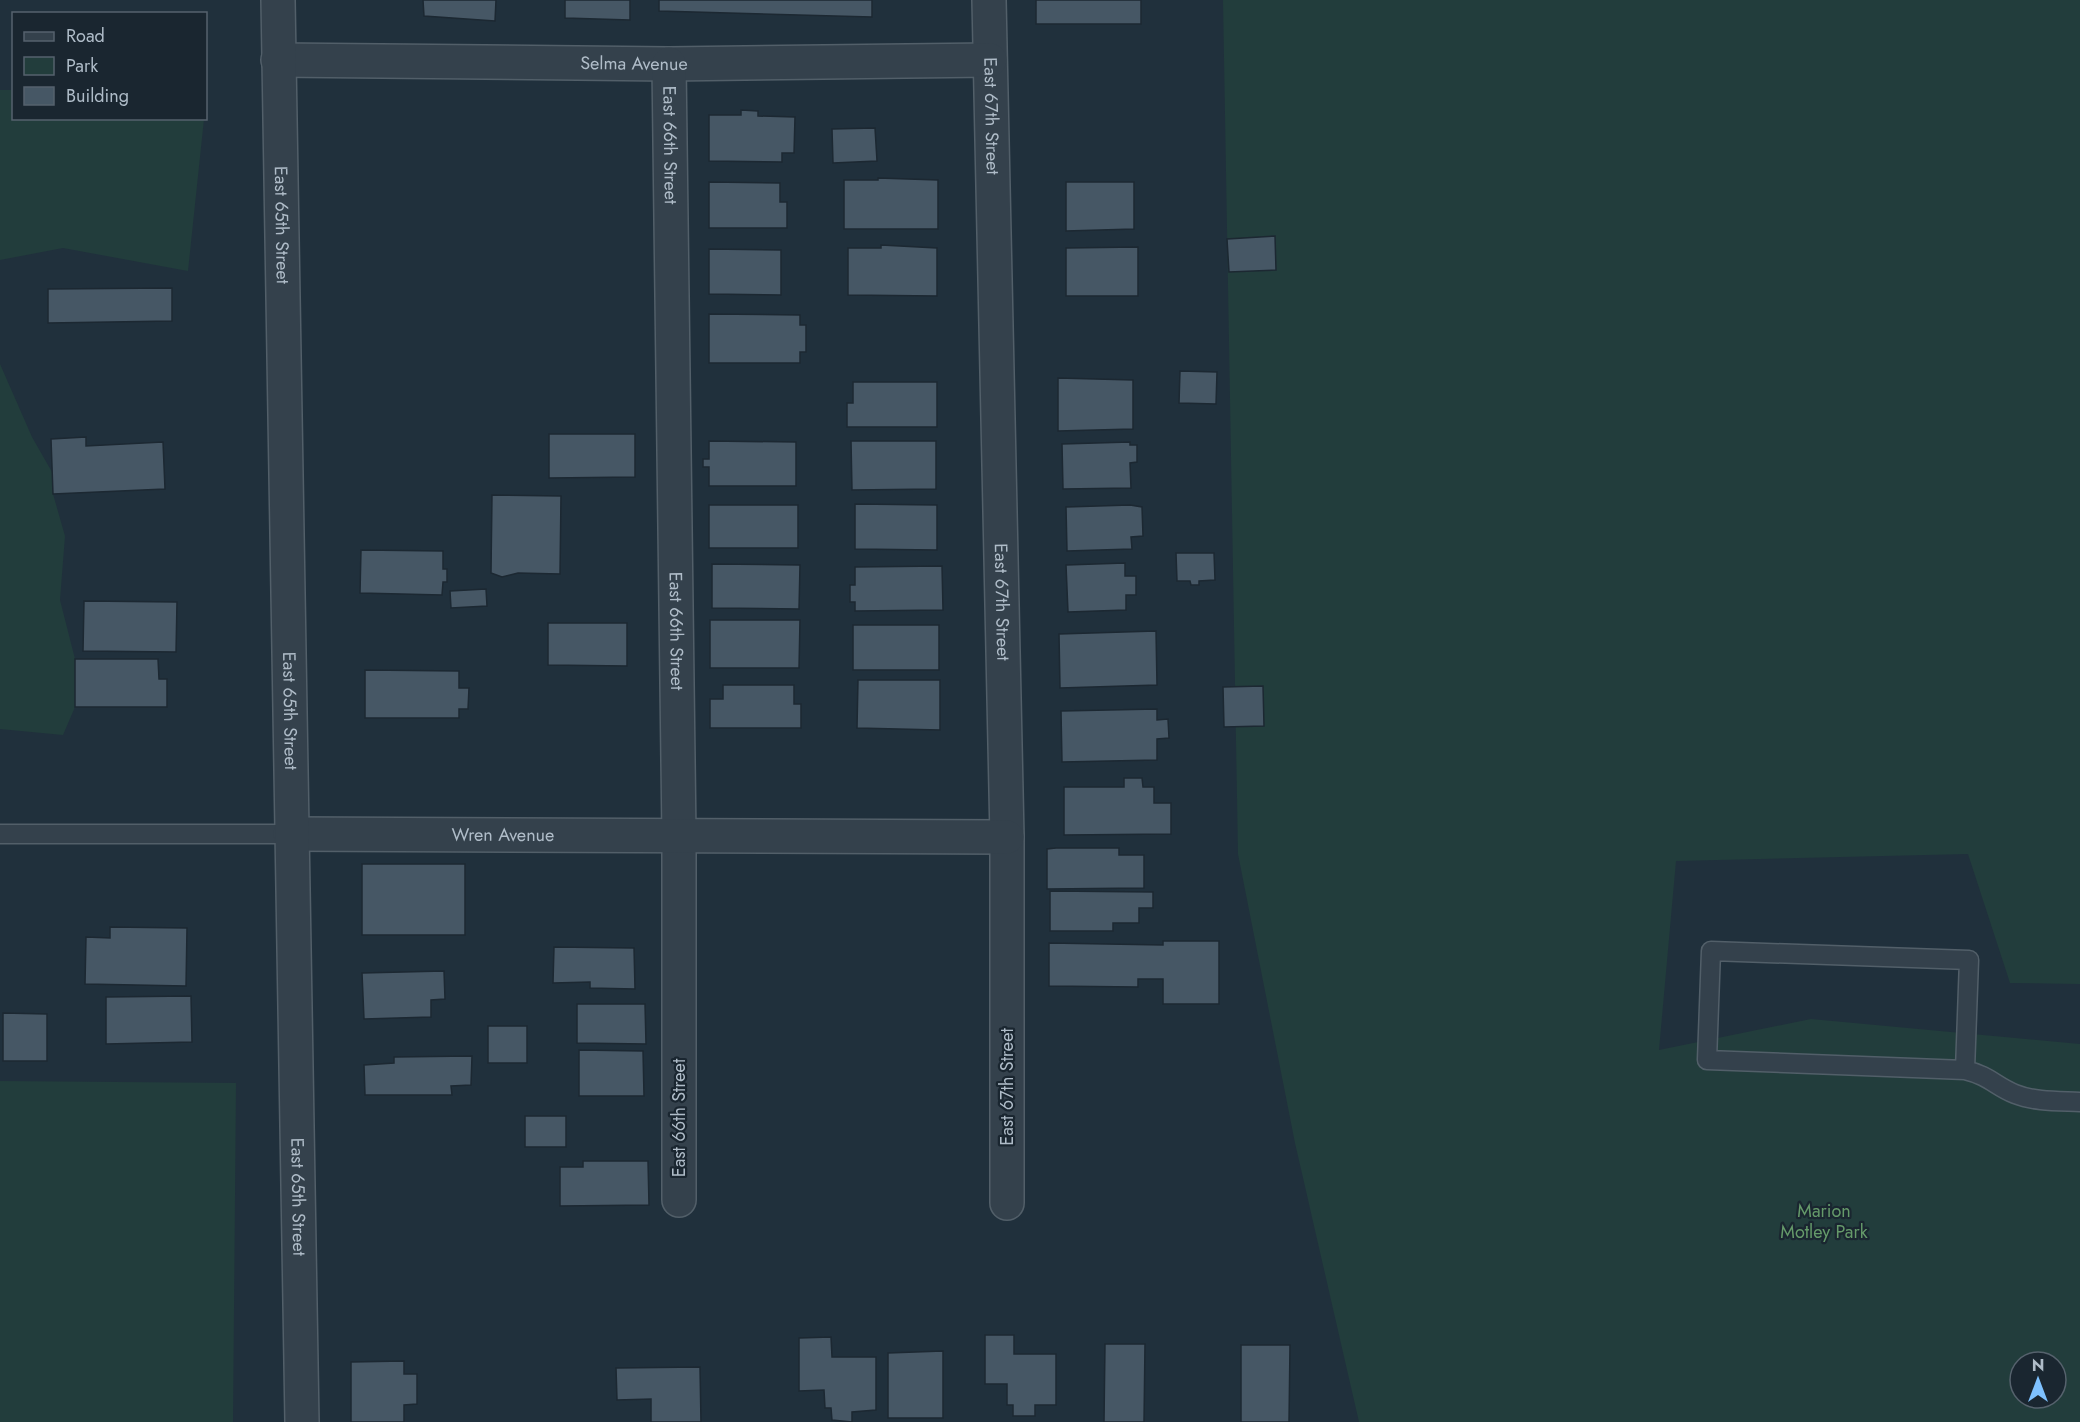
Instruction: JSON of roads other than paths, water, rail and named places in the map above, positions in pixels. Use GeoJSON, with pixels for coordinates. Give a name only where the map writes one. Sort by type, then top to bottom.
{"type":"FeatureCollection","features":[{"type":"Feature","properties":{"kind":"street","name":"East 65th Street"},"geometry":{"type":"LineString","coordinates":[[278,0],[290,834],[302,1422]]}},
{"type":"Feature","properties":{"kind":"street","name":"East 67th Street"},"geometry":{"type":"LineString","coordinates":[[989,0],[1007,837],[1007,1203]]}},
{"type":"Feature","properties":{"kind":"street","name":"Selma Avenue"},"geometry":{"type":"LineString","coordinates":[[278,60],[669,64],[990,60]]}},
{"type":"Feature","properties":{"kind":"street","name":"East 66th Street"},"geometry":{"type":"LineString","coordinates":[[669,64],[679,837],[679,1200]]}},
{"type":"Feature","properties":{"kind":"street","name":"Wren Avenue"},"geometry":{"type":"LineString","coordinates":[[290,834],[1007,837]]}},
{"type":"Feature","properties":{"kind":"lane","name":"Wren Avenue"},"geometry":{"type":"LineString","coordinates":[[0,834],[290,834]]}},
{"type":"Feature","properties":{"kind":"lane"},"geometry":{"type":"LineString","coordinates":[[1965,1070],[1970,960],[1711,951],[1707,1060],[1965,1070],[1983,1074],[2015,1094],[2046,1101],[2080,1102]]}},
{"type":"Feature","properties":{"kind":"park label","name":"Marion Motley Park"},"geometry":{"type":"Point","coordinates":[1824,1221]}}]}
